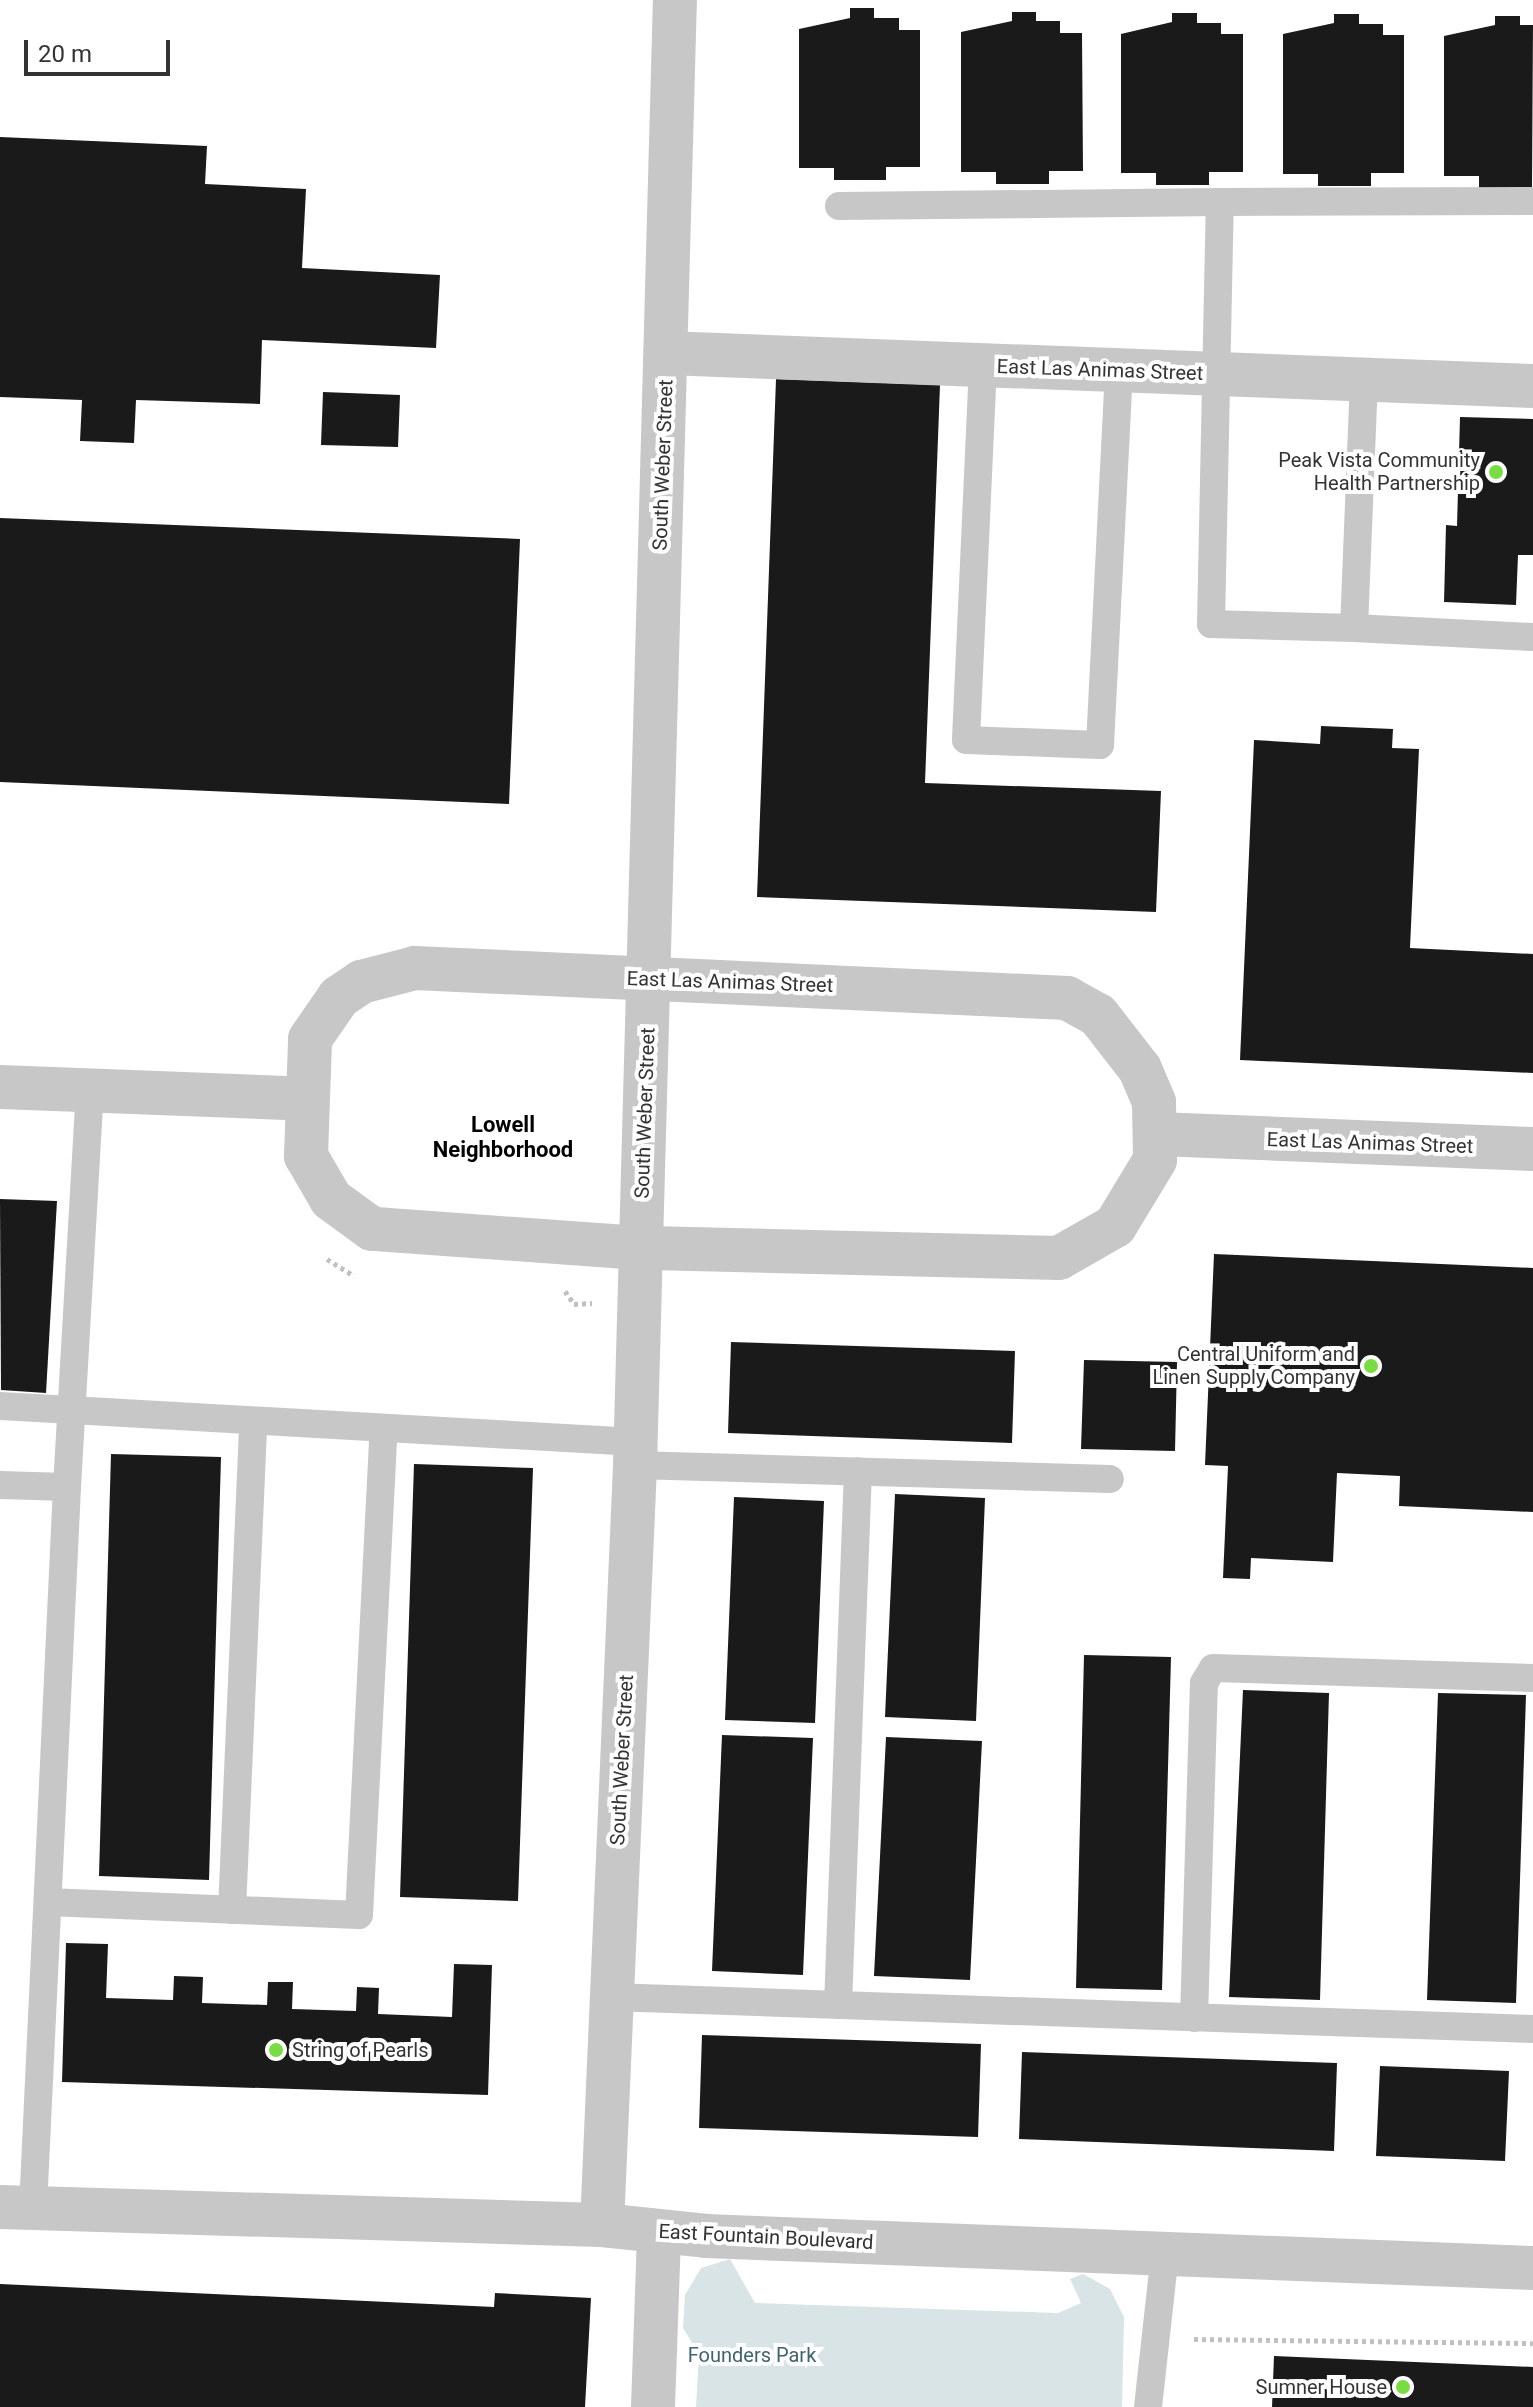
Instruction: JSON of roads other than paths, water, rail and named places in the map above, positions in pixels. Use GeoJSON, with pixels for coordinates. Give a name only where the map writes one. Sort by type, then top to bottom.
{"type":"FeatureCollection","features":[{"type":"Feature","properties":{"kind":"street","name":"South Weber Street"},"geometry":{"type":"LineString","coordinates":[[602,2225],[635,1454],[675,0]]}},
{"type":"Feature","properties":{"kind":"street","name":"East Las Animas Street"},"geometry":{"type":"LineString","coordinates":[[666,353],[1533,386]]}},
{"type":"Feature","properties":{"kind":"street","name":"East Las Animas Street"},"geometry":{"type":"LineString","coordinates":[[415,968],[650,980],[1067,998],[1098,1015],[1124,1042],[1154,1102],[1158,1134],[1149,1177],[1128,1211],[1098,1239],[1059,1258],[640,1248],[372,1229],[316,1182],[306,1156],[310,1039],[320,1019],[339,997],[386,973],[415,968]]}},
{"type":"Feature","properties":{"kind":"street"},"geometry":{"type":"LineString","coordinates":[[0,1087],[306,1099]]}},
{"type":"Feature","properties":{"kind":"street","name":"East Las Animas Street"},"geometry":{"type":"LineString","coordinates":[[1158,1134],[1533,1149]]}},
{"type":"Feature","properties":{"kind":"street","name":"East Fountain Boulevard"},"geometry":{"type":"LineString","coordinates":[[17,2208],[602,2225],[659,2233],[1533,2268]]}},
{"type":"Feature","properties":{"kind":"street"},"geometry":{"type":"LineString","coordinates":[[653,2407],[659,2233]]}},
{"type":"Feature","properties":{"kind":"lane"},"geometry":{"type":"LineString","coordinates":[[839,206],[1533,201]]}},
{"type":"Feature","properties":{"kind":"lane"},"geometry":{"type":"LineString","coordinates":[[1220,202],[1219,374],[1211,624],[1533,637]]}},
{"type":"Feature","properties":{"kind":"lane"},"geometry":{"type":"LineString","coordinates":[[983,365],[966,740],[1100,745],[1119,370]]}},
{"type":"Feature","properties":{"kind":"lane"},"geometry":{"type":"LineString","coordinates":[[1354,628],[1364,379]]}},
{"type":"Feature","properties":{"kind":"lane"},"geometry":{"type":"LineString","coordinates":[[17,2208],[48,1902],[67,1487],[75,1414],[90,1091]]}},
{"type":"Feature","properties":{"kind":"lane"},"geometry":{"type":"LineString","coordinates":[[0,1406],[75,1414],[384,1429],[635,1454],[858,1471],[1110,1479]]}},
{"type":"Feature","properties":{"kind":"lane"},"geometry":{"type":"LineString","coordinates":[[232,1910],[253,1423]]}},
{"type":"Feature","properties":{"kind":"lane"},"geometry":{"type":"LineString","coordinates":[[48,1902],[359,1915],[384,1429]]}},
{"type":"Feature","properties":{"kind":"lane"},"geometry":{"type":"LineString","coordinates":[[838,2005],[858,1471]]}},
{"type":"Feature","properties":{"kind":"lane"},"geometry":{"type":"LineString","coordinates":[[0,1485],[67,1487]]}},
{"type":"Feature","properties":{"kind":"lane"},"geometry":{"type":"LineString","coordinates":[[1194,2018],[1204,1683],[1213,1668],[1533,1678]]}},
{"type":"Feature","properties":{"kind":"lane"},"geometry":{"type":"LineString","coordinates":[[611,1997],[1533,2029]]}},
{"type":"Feature","properties":{"kind":"lane"},"geometry":{"type":"LineString","coordinates":[[1148,2407],[1165,2254]]}},
{"type":"Feature","properties":{"kind":"place","name":"Peak Vista Community Health Partnership"},"geometry":{"type":"Point","coordinates":[1496,472]}},
{"type":"Feature","properties":{"kind":"place","name":"Central Uniform and Linen Supply Company"},"geometry":{"type":"Point","coordinates":[1371,1366]}},
{"type":"Feature","properties":{"kind":"place","name":"String of Pearls"},"geometry":{"type":"Point","coordinates":[276,2050]}},
{"type":"Feature","properties":{"kind":"place","name":"Sumner House"},"geometry":{"type":"Point","coordinates":[1403,2387]}},
{"type":"Feature","properties":{"kind":"district","name":"Lowell Neighborhood"},"geometry":{"type":"Point","coordinates":[503,1136]}},
{"type":"Feature","properties":{"kind":"park label","name":"Founders Park"},"geometry":{"type":"Point","coordinates":[752,2355]}}]}
